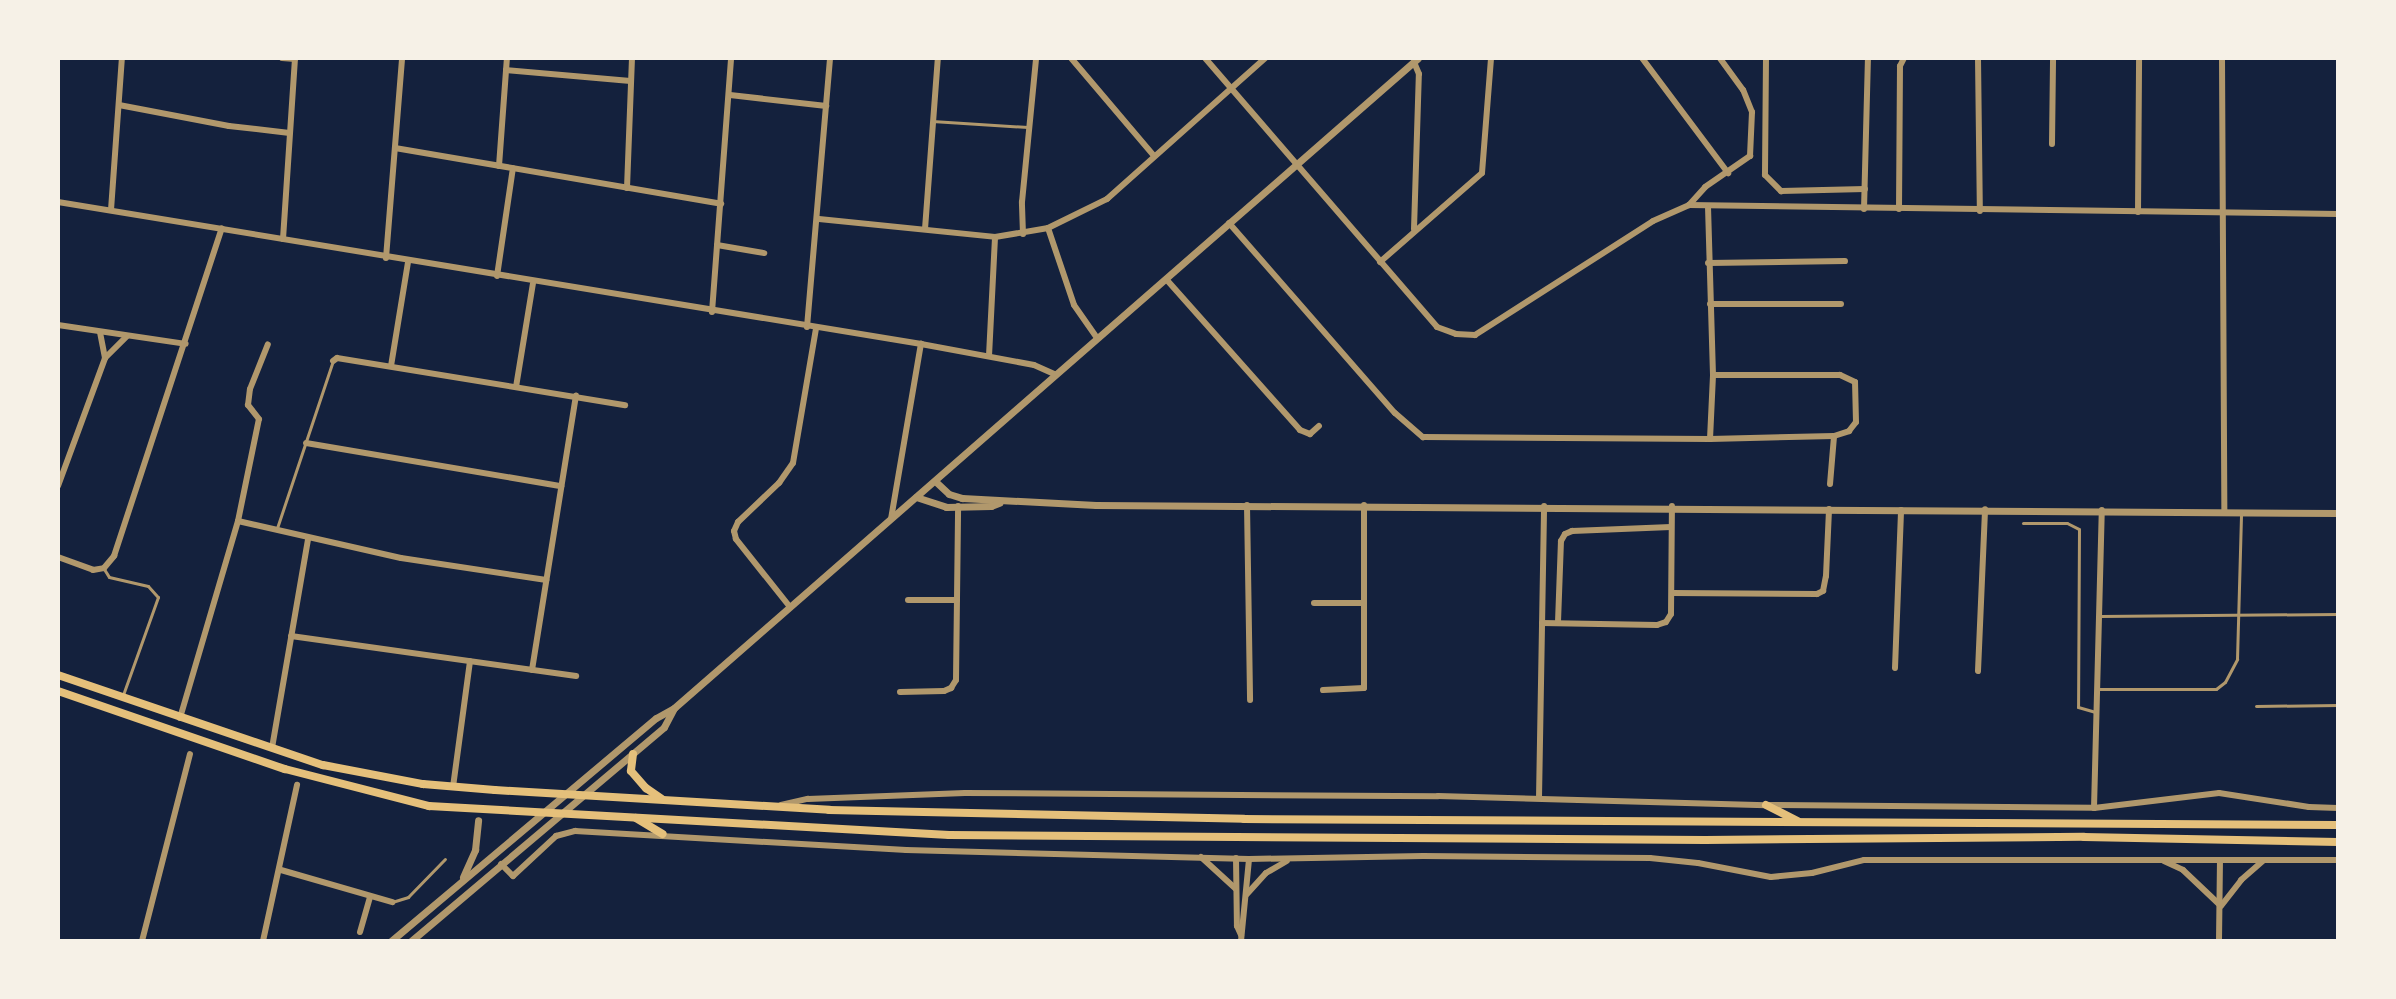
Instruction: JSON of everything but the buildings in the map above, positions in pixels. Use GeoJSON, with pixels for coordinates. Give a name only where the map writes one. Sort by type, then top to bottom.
{"type":"FeatureCollection","features":[{"type":"Feature","properties":{"kind":"main road"},"geometry":{"type":"LineString","coordinates":[[58,675],[180,719],[367,775],[453,787],[564,795],[773,807],[1244,819],[2338,825]]}},
{"type":"Feature","properties":{"kind":"main road"},"geometry":{"type":"LineString","coordinates":[[58,691],[341,786],[429,806],[949,835],[1689,840],[2084,837],[2338,842]]}},
{"type":"Feature","properties":{"kind":"main road"},"geometry":{"type":"LineString","coordinates":[[633,754],[631,771],[646,788],[664,800]]}},
{"type":"Feature","properties":{"kind":"main road"},"geometry":{"type":"LineString","coordinates":[[1766,805],[1799,822]]}},
{"type":"Feature","properties":{"kind":"main road"},"geometry":{"type":"LineString","coordinates":[[634,817],[663,834]]}},
{"type":"Feature","properties":{"kind":"street"},"geometry":{"type":"LineString","coordinates":[[111,210],[122,58]]}},
{"type":"Feature","properties":{"kind":"street"},"geometry":{"type":"LineString","coordinates":[[282,58],[295,59],[283,239]]}},
{"type":"Feature","properties":{"kind":"street"},"geometry":{"type":"LineString","coordinates":[[386,258],[402,58]]}},
{"type":"Feature","properties":{"kind":"street"},"geometry":{"type":"LineString","coordinates":[[499,166],[507,58]]}},
{"type":"Feature","properties":{"kind":"street"},"geometry":{"type":"LineString","coordinates":[[627,188],[632,58]]}},
{"type":"Feature","properties":{"kind":"street"},"geometry":{"type":"LineString","coordinates":[[712,312],[731,58]]}},
{"type":"Feature","properties":{"kind":"street"},"geometry":{"type":"LineString","coordinates":[[807,327],[819,219],[830,58]]}},
{"type":"Feature","properties":{"kind":"street"},"geometry":{"type":"LineString","coordinates":[[925,229],[938,58]]}},
{"type":"Feature","properties":{"kind":"street"},"geometry":{"type":"LineString","coordinates":[[1023,234],[1028,127],[1036,58]]}},
{"type":"Feature","properties":{"kind":"street"},"geometry":{"type":"LineString","coordinates":[[1071,58],[1154,156]]}},
{"type":"Feature","properties":{"kind":"street"},"geometry":{"type":"LineString","coordinates":[[1205,58],[1437,327],[1475,335],[1653,221],[1689,205],[1705,187],[1750,156],[1752,112],[1743,90],[1720,58]]}},
{"type":"Feature","properties":{"kind":"street"},"geometry":{"type":"LineString","coordinates":[[819,219],[995,237],[1048,228],[1107,199],[1265,58]]}},
{"type":"Feature","properties":{"kind":"street"},"geometry":{"type":"LineString","coordinates":[[1380,262],[1482,173],[1491,58]]}},
{"type":"Feature","properties":{"kind":"street"},"geometry":{"type":"LineString","coordinates":[[1642,58],[1728,173]]}},
{"type":"Feature","properties":{"kind":"street"},"geometry":{"type":"LineString","coordinates":[[1766,58],[1765,175],[1781,191],[1865,189]]}},
{"type":"Feature","properties":{"kind":"street"},"geometry":{"type":"LineString","coordinates":[[1864,209],[1868,58]]}},
{"type":"Feature","properties":{"kind":"street"},"geometry":{"type":"LineString","coordinates":[[1899,209],[1900,66],[1904,58]]}},
{"type":"Feature","properties":{"kind":"street"},"geometry":{"type":"LineString","coordinates":[[1978,58],[1980,211]]}},
{"type":"Feature","properties":{"kind":"street"},"geometry":{"type":"LineString","coordinates":[[2052,144],[2053,58]]}},
{"type":"Feature","properties":{"kind":"street"},"geometry":{"type":"LineString","coordinates":[[2138,212],[2139,58]]}},
{"type":"Feature","properties":{"kind":"street"},"geometry":{"type":"LineString","coordinates":[[2222,58],[2224,511]]}},
{"type":"Feature","properties":{"kind":"street"},"geometry":{"type":"LineString","coordinates":[[391,941],[656,718],[674,708],[1416,60],[1419,74],[1414,230]]}},
{"type":"Feature","properties":{"kind":"street"},"geometry":{"type":"LineString","coordinates":[[506,70],[631,81]]}},
{"type":"Feature","properties":{"kind":"street"},"geometry":{"type":"LineString","coordinates":[[730,95],[826,106]]}},
{"type":"Feature","properties":{"kind":"street"},"geometry":{"type":"LineString","coordinates":[[119,105],[229,126],[290,133]]}},
{"type":"Feature","properties":{"kind":"street"},"geometry":{"type":"LineString","coordinates":[[395,148],[721,204]]}},
{"type":"Feature","properties":{"kind":"street"},"geometry":{"type":"LineString","coordinates":[[497,276],[513,168]]}},
{"type":"Feature","properties":{"kind":"street"},"geometry":{"type":"LineString","coordinates":[[58,202],[533,283],[921,344],[1034,365],[1056,375]]}},
{"type":"Feature","properties":{"kind":"street"},"geometry":{"type":"LineString","coordinates":[[1689,205],[1708,208],[2338,214]]}},
{"type":"Feature","properties":{"kind":"street"},"geometry":{"type":"LineString","coordinates":[[1708,208],[1713,375],[1710,439]]}},
{"type":"Feature","properties":{"kind":"street"},"geometry":{"type":"LineString","coordinates":[[1229,223],[1395,413],[1423,437],[1710,439],[1834,436],[1849,431],[1856,422],[1855,382],[1846,377],[1713,375]]}},
{"type":"Feature","properties":{"kind":"street"},"geometry":{"type":"LineString","coordinates":[[58,557],[93,570],[104,568],[114,556],[222,228]]}},
{"type":"Feature","properties":{"kind":"street"},"geometry":{"type":"LineString","coordinates":[[1048,228],[1074,305],[1097,338]]}},
{"type":"Feature","properties":{"kind":"street"},"geometry":{"type":"LineString","coordinates":[[989,356],[995,237]]}},
{"type":"Feature","properties":{"kind":"street"},"geometry":{"type":"LineString","coordinates":[[717,245],[764,253]]}},
{"type":"Feature","properties":{"kind":"street"},"geometry":{"type":"LineString","coordinates":[[1708,263],[1845,261]]}},
{"type":"Feature","properties":{"kind":"street"},"geometry":{"type":"LineString","coordinates":[[391,366],[408,262]]}},
{"type":"Feature","properties":{"kind":"street"},"geometry":{"type":"LineString","coordinates":[[1166,279],[1300,430],[1310,434],[1319,426]]}},
{"type":"Feature","properties":{"kind":"street"},"geometry":{"type":"LineString","coordinates":[[516,387],[533,283]]}},
{"type":"Feature","properties":{"kind":"street"},"geometry":{"type":"LineString","coordinates":[[1710,304],[1841,304]]}},
{"type":"Feature","properties":{"kind":"street"},"geometry":{"type":"LineString","coordinates":[[58,325],[186,344]]}},
{"type":"Feature","properties":{"kind":"street"},"geometry":{"type":"LineString","coordinates":[[790,607],[736,539],[734,531],[738,522],[779,483],[793,463],[816,329]]}},
{"type":"Feature","properties":{"kind":"street"},"geometry":{"type":"LineString","coordinates":[[100,332],[105,358]]}},
{"type":"Feature","properties":{"kind":"street"},"geometry":{"type":"LineString","coordinates":[[58,486],[105,358],[127,336]]}},
{"type":"Feature","properties":{"kind":"street"},"geometry":{"type":"LineString","coordinates":[[180,719],[238,521],[259,419],[248,405],[250,389],[268,344]]}},
{"type":"Feature","properties":{"kind":"street"},"geometry":{"type":"LineString","coordinates":[[891,519],[921,344]]}},
{"type":"Feature","properties":{"kind":"street"},"geometry":{"type":"LineString","coordinates":[[333,361],[337,358],[391,366],[625,405]]}},
{"type":"Feature","properties":{"kind":"street"},"geometry":{"type":"LineString","coordinates":[[532,670],[576,396]]}},
{"type":"Feature","properties":{"kind":"street"},"geometry":{"type":"LineString","coordinates":[[1830,484],[1834,436]]}},
{"type":"Feature","properties":{"kind":"street"},"geometry":{"type":"LineString","coordinates":[[306,443],[561,486]]}},
{"type":"Feature","properties":{"kind":"street"},"geometry":{"type":"LineString","coordinates":[[935,481],[949,494],[1001,502],[2338,513]]}},
{"type":"Feature","properties":{"kind":"street"},"geometry":{"type":"LineString","coordinates":[[916,497],[946,507],[991,506],[1001,502]]}},
{"type":"Feature","properties":{"kind":"street"},"geometry":{"type":"LineString","coordinates":[[1247,505],[1250,700]]}},
{"type":"Feature","properties":{"kind":"street"},"geometry":{"type":"LineString","coordinates":[[1323,690],[1364,688],[1364,505]]}},
{"type":"Feature","properties":{"kind":"street"},"geometry":{"type":"LineString","coordinates":[[900,692],[951,688],[956,680],[958,506]]}},
{"type":"Feature","properties":{"kind":"street"},"geometry":{"type":"LineString","coordinates":[[1539,798],[1544,506]]}},
{"type":"Feature","properties":{"kind":"street"},"geometry":{"type":"LineString","coordinates":[[1542,623],[1657,625],[1666,622],[1671,614],[1672,506]]}},
{"type":"Feature","properties":{"kind":"street"},"geometry":{"type":"LineString","coordinates":[[1672,593],[1817,594],[1823,591],[1829,509]]}},
{"type":"Feature","properties":{"kind":"street"},"geometry":{"type":"LineString","coordinates":[[1978,671],[1985,509]]}},
{"type":"Feature","properties":{"kind":"street"},"geometry":{"type":"LineString","coordinates":[[1895,668],[1901,510]]}},
{"type":"Feature","properties":{"kind":"street"},"geometry":{"type":"LineString","coordinates":[[2094,808],[2102,510]]}},
{"type":"Feature","properties":{"kind":"street"},"geometry":{"type":"LineString","coordinates":[[238,521],[401,558],[546,580]]}},
{"type":"Feature","properties":{"kind":"street"},"geometry":{"type":"LineString","coordinates":[[1558,622],[1561,541],[1565,534],[1572,531],[1671,527]]}},
{"type":"Feature","properties":{"kind":"street"},"geometry":{"type":"LineString","coordinates":[[272,748],[308,539]]}},
{"type":"Feature","properties":{"kind":"street"},"geometry":{"type":"LineString","coordinates":[[908,600],[957,600]]}},
{"type":"Feature","properties":{"kind":"street"},"geometry":{"type":"LineString","coordinates":[[1314,603],[1364,603]]}},
{"type":"Feature","properties":{"kind":"street"},"geometry":{"type":"LineString","coordinates":[[291,636],[576,676]]}},
{"type":"Feature","properties":{"kind":"street"},"geometry":{"type":"LineString","coordinates":[[453,787],[470,661]]}},
{"type":"Feature","properties":{"kind":"street"},"geometry":{"type":"LineString","coordinates":[[411,941],[664,727],[674,708]]}},
{"type":"Feature","properties":{"kind":"street"},"geometry":{"type":"LineString","coordinates":[[142,941],[190,754]]}},
{"type":"Feature","properties":{"kind":"street"},"geometry":{"type":"LineString","coordinates":[[263,941],[281,870],[297,785]]}},
{"type":"Feature","properties":{"kind":"street"},"geometry":{"type":"LineString","coordinates":[[773,807],[808,799],[965,793],[1539,798],[1766,805],[2094,808],[2219,793],[2309,807],[2338,808]]}},
{"type":"Feature","properties":{"kind":"street"},"geometry":{"type":"LineString","coordinates":[[462,879],[475,850],[478,820]]}},
{"type":"Feature","properties":{"kind":"street"},"geometry":{"type":"LineString","coordinates":[[501,864],[513,876],[563,833],[663,834],[906,850],[1249,859],[1423,856],[1650,858],[1698,863],[1771,877],[1812,873],[1864,860],[2338,860]]}},
{"type":"Feature","properties":{"kind":"street"},"geometry":{"type":"LineString","coordinates":[[1200,856],[1236,889]]}},
{"type":"Feature","properties":{"kind":"street"},"geometry":{"type":"LineString","coordinates":[[1236,858],[1237,926],[1241,938]]}},
{"type":"Feature","properties":{"kind":"street"},"geometry":{"type":"LineString","coordinates":[[1241,938],[1249,859]]}},
{"type":"Feature","properties":{"kind":"street"},"geometry":{"type":"LineString","coordinates":[[1246,894],[1266,873],[1290,859]]}},
{"type":"Feature","properties":{"kind":"street"},"geometry":{"type":"LineString","coordinates":[[2161,860],[2183,870],[2221,906]]}},
{"type":"Feature","properties":{"kind":"street"},"geometry":{"type":"LineString","coordinates":[[2219,941],[2220,860]]}},
{"type":"Feature","properties":{"kind":"street"},"geometry":{"type":"LineString","coordinates":[[2221,906],[2251,870],[2264,860]]}},
{"type":"Feature","properties":{"kind":"street"},"geometry":{"type":"LineString","coordinates":[[281,870],[392,902]]}},
{"type":"Feature","properties":{"kind":"street"},"geometry":{"type":"LineString","coordinates":[[360,932],[370,896]]}},
{"type":"Feature","properties":{"kind":"lane"},"geometry":{"type":"LineString","coordinates":[[932,121],[1028,127]]}},
{"type":"Feature","properties":{"kind":"lane"},"geometry":{"type":"LineString","coordinates":[[276,531],[333,361]]}},
{"type":"Feature","properties":{"kind":"lane"},"geometry":{"type":"LineString","coordinates":[[2098,689],[2216,689],[2225,682],[2237,659],[2242,511]]}},
{"type":"Feature","properties":{"kind":"lane"},"geometry":{"type":"LineString","coordinates":[[2023,523],[2067,523],[2079,529],[2078,707],[2096,712]]}},
{"type":"Feature","properties":{"kind":"lane"},"geometry":{"type":"LineString","coordinates":[[104,568],[109,577],[148,586],[158,597],[122,699]]}},
{"type":"Feature","properties":{"kind":"lane"},"geometry":{"type":"LineString","coordinates":[[2100,616],[2338,614]]}},
{"type":"Feature","properties":{"kind":"lane"},"geometry":{"type":"LineString","coordinates":[[2256,706],[2338,705]]}},
{"type":"Feature","properties":{"kind":"lane"},"geometry":{"type":"LineString","coordinates":[[392,902],[408,897],[445,859]]}}]}
